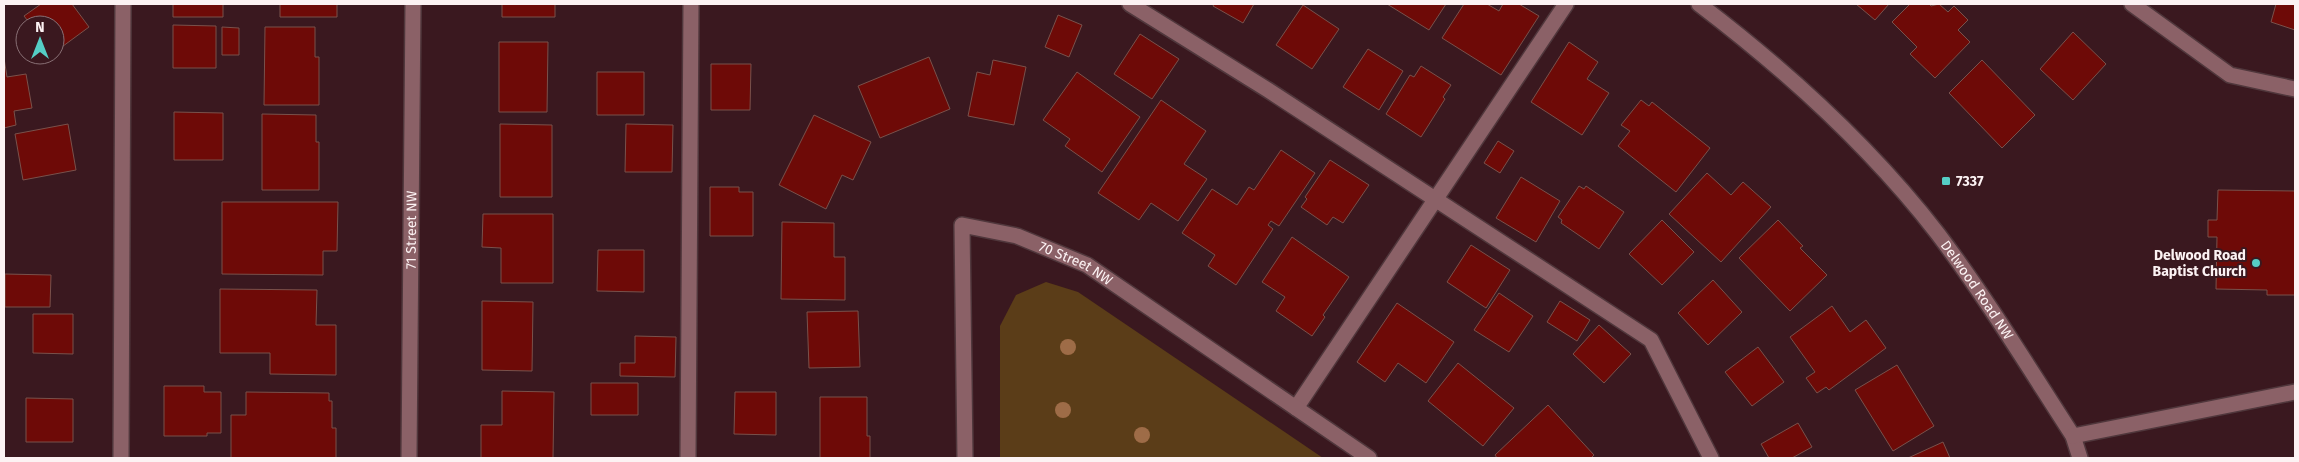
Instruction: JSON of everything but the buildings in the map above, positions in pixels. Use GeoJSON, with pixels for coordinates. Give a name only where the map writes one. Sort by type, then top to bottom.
{"type":"FeatureCollection","features":[{"type":"Feature","properties":{"kind":"street"},"geometry":{"type":"LineString","coordinates":[[121,458],[123,4]]}},
{"type":"Feature","properties":{"kind":"street","name":"71 Street NW"},"geometry":{"type":"LineString","coordinates":[[409,458],[413,4]]}},
{"type":"Feature","properties":{"kind":"street"},"geometry":{"type":"LineString","coordinates":[[688,458],[691,4]]}},
{"type":"Feature","properties":{"kind":"street"},"geometry":{"type":"LineString","coordinates":[[1130,4],[1268,90],[1651,340],[1711,458]]}},
{"type":"Feature","properties":{"kind":"street"},"geometry":{"type":"LineString","coordinates":[[1296,408],[1566,4]]}},
{"type":"Feature","properties":{"kind":"street","name":"Delwood Road NW"},"geometry":{"type":"LineString","coordinates":[[1699,4],[1744,38],[1800,86],[1848,132],[1937,233],[1978,287],[2073,436],[2080,458]]}},
{"type":"Feature","properties":{"kind":"street"},"geometry":{"type":"LineString","coordinates":[[2132,4],[2230,76],[2295,89]]}},
{"type":"Feature","properties":{"kind":"street","name":"70 Street NW"},"geometry":{"type":"LineString","coordinates":[[965,458],[962,225],[1018,236],[1087,265],[1369,458]]}},
{"type":"Feature","properties":{"kind":"street"},"geometry":{"type":"LineString","coordinates":[[2073,436],[2295,392]]}},
{"type":"Feature","properties":{"kind":"shaded area"},"geometry":{"type":"Polygon","coordinates":[[[1046,282],[1078,292],[1323,458],[1000,458],[1000,326],[1016,295],[1046,282]]]}},
{"type":"Feature","properties":{"kind":"place","name":"7337"},"geometry":{"type":"Point","coordinates":[1946,181]}},
{"type":"Feature","properties":{"kind":"place","name":"Delwood Road Baptist Church"},"geometry":{"type":"Point","coordinates":[2256,263]}}]}
